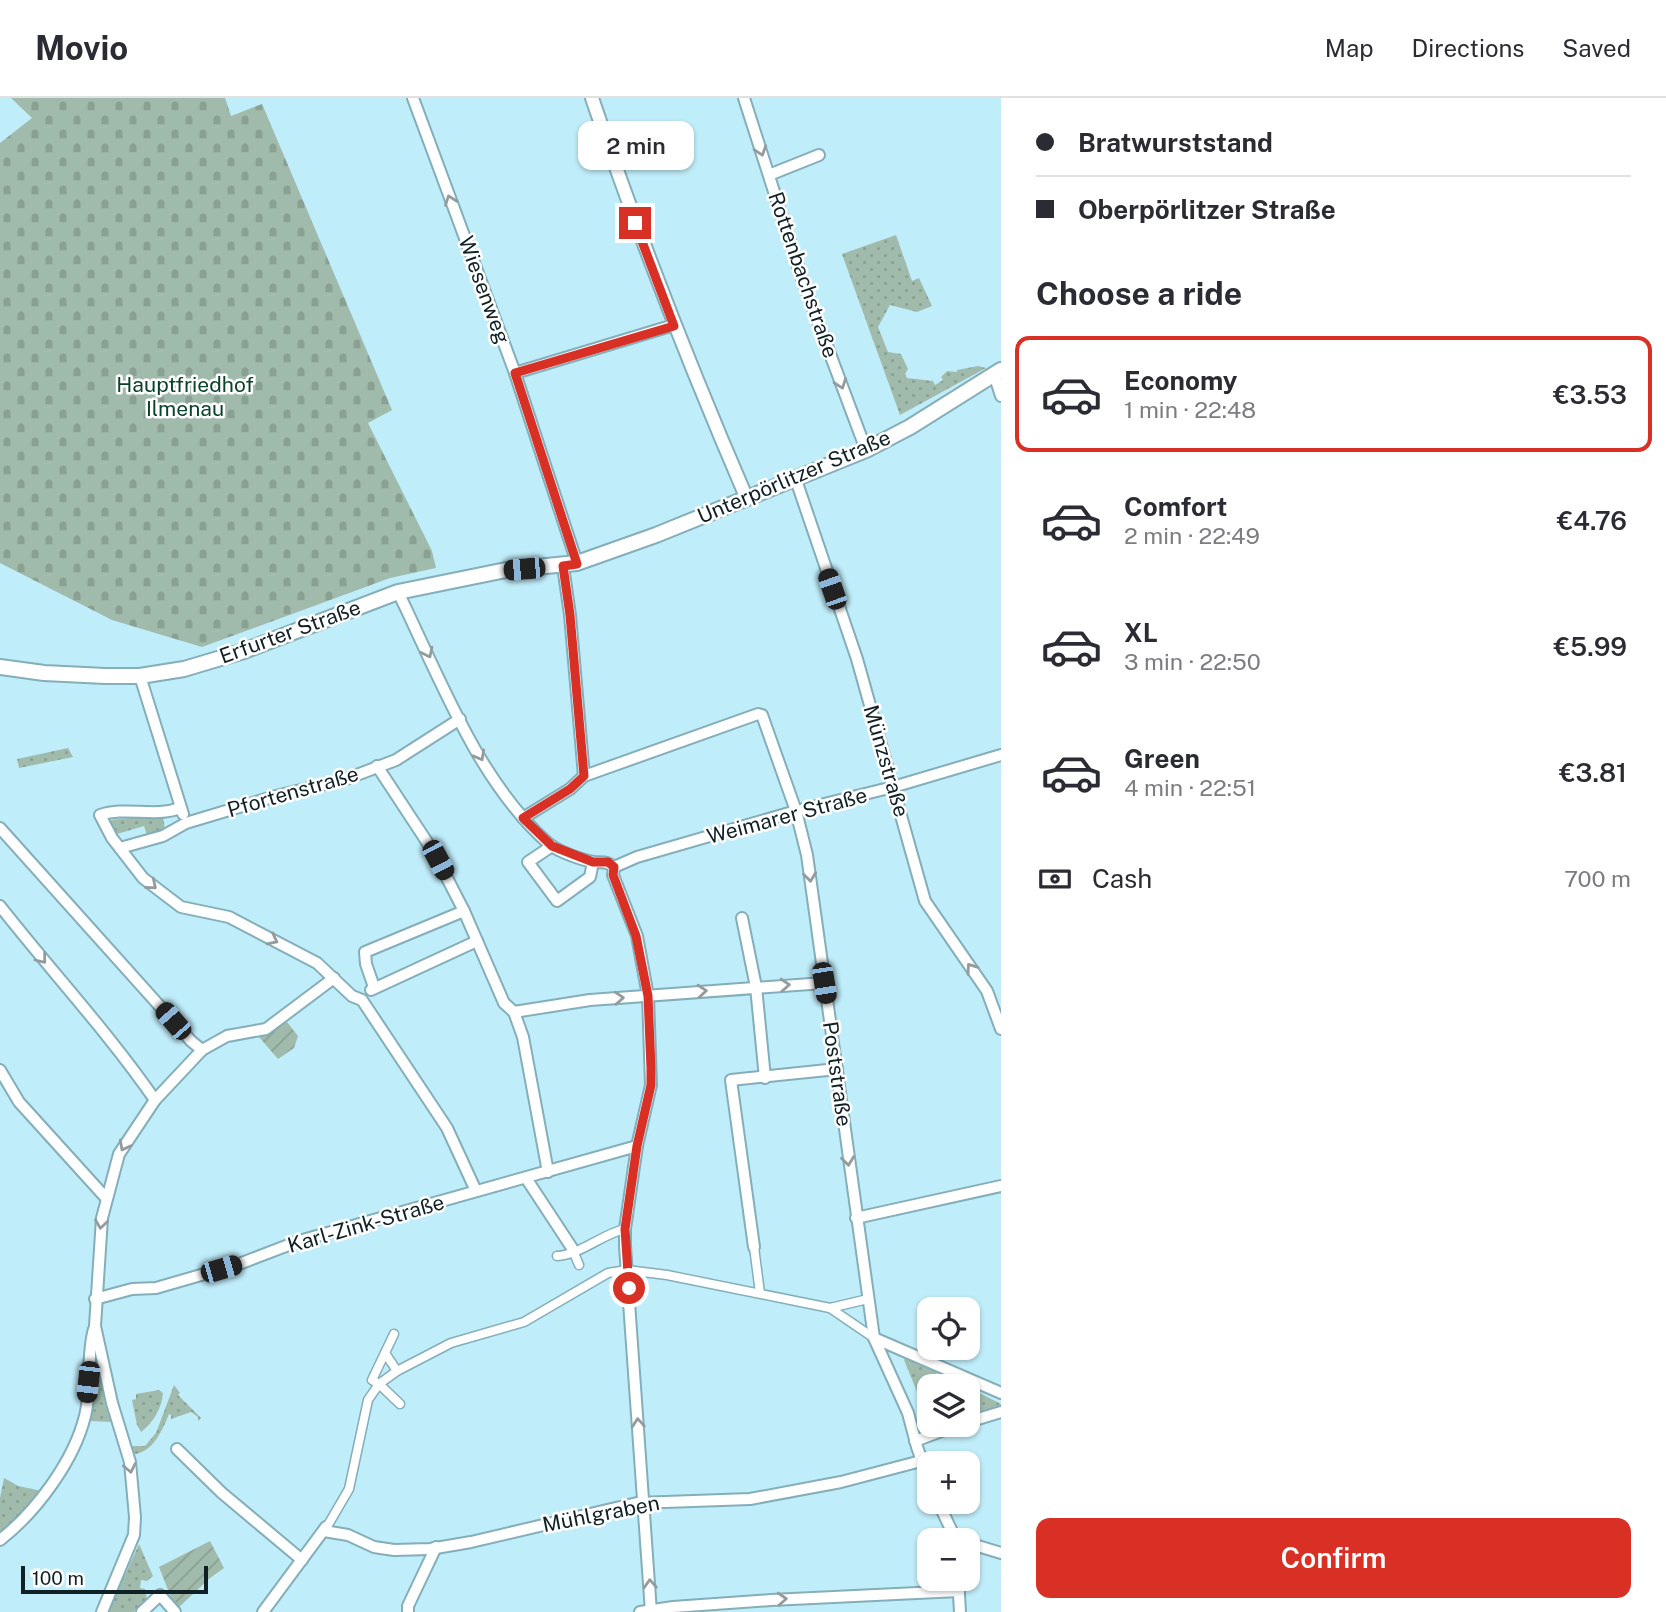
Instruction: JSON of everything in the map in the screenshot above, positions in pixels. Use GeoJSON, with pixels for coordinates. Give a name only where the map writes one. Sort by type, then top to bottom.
{"type":"FeatureCollection","features":[{"type":"Feature","properties":{"kind":"main road","name":"Unterpörlitzer Straße"},"geometry":{"type":"LineString","coordinates":[[570,565],[796,480],[866,450],[921,420],[998,372]]}},
{"type":"Feature","properties":{"kind":"main road","name":"Erfurter Straße"},"geometry":{"type":"LineString","coordinates":[[0,667],[56,673],[140,676],[184,669],[241,652],[398,592],[506,570],[570,565]]}},
{"type":"Feature","properties":{"kind":"street","name":"Wiesenweg"},"geometry":{"type":"LineString","coordinates":[[413,98],[515,373],[570,565],[570,615],[584,776]]}},
{"type":"Feature","properties":{"kind":"street"},"geometry":{"type":"LineString","coordinates":[[592,98],[674,326],[747,499]]}},
{"type":"Feature","properties":{"kind":"street","name":"Rottenbachstraße"},"geometry":{"type":"LineString","coordinates":[[744,98],[802,279],[866,450]]}},
{"type":"Feature","properties":{"kind":"street"},"geometry":{"type":"LineString","coordinates":[[769,175],[819,155]]}},
{"type":"Feature","properties":{"kind":"street"},"geometry":{"type":"LineString","coordinates":[[515,373],[674,326]]}},
{"type":"Feature","properties":{"kind":"street"},"geometry":{"type":"LineString","coordinates":[[998,372],[1001,396]]}},
{"type":"Feature","properties":{"kind":"street","name":"Münzstraße"},"geometry":{"type":"LineString","coordinates":[[796,480],[857,659],[925,901],[987,992],[1001,1029]]}},
{"type":"Feature","properties":{"kind":"street"},"geometry":{"type":"LineString","coordinates":[[398,592],[460,719],[501,792],[552,846],[593,862],[608,862],[614,867],[613,875],[636,936],[648,996],[651,1085],[637,1146],[625,1229],[644,1502],[648,1611],[771,1600],[959,1591],[960,1612]]}},
{"type":"Feature","properties":{"kind":"street"},"geometry":{"type":"LineString","coordinates":[[140,676],[186,823]]}},
{"type":"Feature","properties":{"kind":"street","name":"Poststraße"},"geometry":{"type":"LineString","coordinates":[[584,776],[758,714],[762,715],[796,811],[807,855],[874,1338],[908,1413],[918,1451]]}},
{"type":"Feature","properties":{"kind":"street","name":"Pfortenstraße"},"geometry":{"type":"LineString","coordinates":[[120,848],[163,836],[186,823],[276,796],[346,779],[396,760],[460,719]]}},
{"type":"Feature","properties":{"kind":"street","name":"Weimarer Straße"},"geometry":{"type":"LineString","coordinates":[[614,867],[796,811],[893,787],[1001,755]]}},
{"type":"Feature","properties":{"kind":"street"},"geometry":{"type":"LineString","coordinates":[[377,766],[429,845],[464,911],[504,1003],[514,1012],[523,1037],[548,1172]]}},
{"type":"Feature","properties":{"kind":"street"},"geometry":{"type":"LineString","coordinates":[[523,818],[570,789],[584,776]]}},
{"type":"Feature","properties":{"kind":"street"},"geometry":{"type":"LineString","coordinates":[[180,808],[168,813],[113,810],[100,815],[120,848],[143,877],[181,907],[229,917],[317,963],[352,996],[362,1000],[447,1128],[477,1191]]}},
{"type":"Feature","properties":{"kind":"street"},"geometry":{"type":"LineString","coordinates":[[0,828],[202,1050]]}},
{"type":"Feature","properties":{"kind":"street"},"geometry":{"type":"LineString","coordinates":[[552,846],[528,862],[557,901],[590,877],[593,862]]}},
{"type":"Feature","properties":{"kind":"street"},"geometry":{"type":"LineString","coordinates":[[0,906],[127,1060],[155,1100]]}},
{"type":"Feature","properties":{"kind":"street"},"geometry":{"type":"LineString","coordinates":[[374,987],[366,964],[365,951],[464,911]]}},
{"type":"Feature","properties":{"kind":"street"},"geometry":{"type":"LineString","coordinates":[[742,918],[756,987],[765,1078]]}},
{"type":"Feature","properties":{"kind":"street"},"geometry":{"type":"LineString","coordinates":[[362,1000],[374,987],[477,941]]}},
{"type":"Feature","properties":{"kind":"street"},"geometry":{"type":"LineString","coordinates":[[0,1540],[20,1525],[44,1498],[71,1449],[85,1416],[102,1218],[119,1154],[155,1100],[202,1050],[227,1036],[266,1029],[334,978]]}},
{"type":"Feature","properties":{"kind":"street"},"geometry":{"type":"LineString","coordinates":[[514,1012],[590,1000],[824,983]]}},
{"type":"Feature","properties":{"kind":"street"},"geometry":{"type":"LineString","coordinates":[[760,1293],[731,1080],[837,1069]]}},
{"type":"Feature","properties":{"kind":"street"},"geometry":{"type":"LineString","coordinates":[[0,1070],[19,1102],[106,1198]]}},
{"type":"Feature","properties":{"kind":"street","name":"Karl-Zink-Straße"},"geometry":{"type":"LineString","coordinates":[[95,1299],[132,1289],[156,1288],[239,1264],[299,1241],[637,1146]]}},
{"type":"Feature","properties":{"kind":"street"},"geometry":{"type":"LineString","coordinates":[[526,1178],[573,1250],[579,1265]]}},
{"type":"Feature","properties":{"kind":"street"},"geometry":{"type":"LineString","coordinates":[[856,1218],[1001,1186]]}},
{"type":"Feature","properties":{"kind":"street"},"geometry":{"type":"LineString","coordinates":[[557,1256],[614,1231],[625,1229]]}},
{"type":"Feature","properties":{"kind":"street"},"geometry":{"type":"LineString","coordinates":[[263,1612],[326,1528],[349,1489],[368,1401],[379,1384],[397,1371],[452,1343],[524,1322],[608,1273],[627,1270],[678,1276],[830,1308],[874,1338],[1001,1393]]}},
{"type":"Feature","properties":{"kind":"street"},"geometry":{"type":"LineString","coordinates":[[830,1308],[868,1299]]}},
{"type":"Feature","properties":{"kind":"street"},"geometry":{"type":"LineString","coordinates":[[94,1326],[112,1403],[130,1462],[135,1498],[134,1535],[102,1612]]}},
{"type":"Feature","properties":{"kind":"street"},"geometry":{"type":"LineString","coordinates":[[394,1334],[372,1380],[400,1404]]}},
{"type":"Feature","properties":{"kind":"street"},"geometry":{"type":"LineString","coordinates":[[385,1353],[397,1371]]}},
{"type":"Feature","properties":{"kind":"street"},"geometry":{"type":"LineString","coordinates":[[980,1418],[1001,1412]]}},
{"type":"Feature","properties":{"kind":"street"},"geometry":{"type":"LineString","coordinates":[[915,1441],[926,1437]]}},
{"type":"Feature","properties":{"kind":"street"},"geometry":{"type":"LineString","coordinates":[[177,1449],[222,1493],[302,1560]]}},
{"type":"Feature","properties":{"kind":"street","name":"Mühlgraben"},"geometry":{"type":"LineString","coordinates":[[326,1528],[374,1547],[394,1550],[436,1548],[644,1502],[750,1499],[841,1482],[917,1462]]}},
{"type":"Feature","properties":{"kind":"street"},"geometry":{"type":"LineString","coordinates":[[980,1547],[1001,1553]]}},
{"type":"Feature","properties":{"kind":"street"},"geometry":{"type":"LineString","coordinates":[[408,1612],[408,1606],[436,1548]]}},
{"type":"Feature","properties":{"kind":"street"},"geometry":{"type":"LineString","coordinates":[[142,1612],[160,1595],[174,1612]]}},
{"type":"Feature","properties":{"kind":"green space","name":"Hauptfriedhof Ilmenau"},"geometry":{"type":"Polygon","coordinates":[[[11,98],[225,98],[231,116],[262,104],[392,410],[368,423],[432,551],[436,568],[390,578],[202,647],[112,620],[0,563],[0,143],[32,118],[11,98]]]}},
{"type":"Feature","properties":{"kind":"green space"},"geometry":{"type":"Polygon","coordinates":[[[896,235],[912,281],[919,278],[932,306],[917,312],[890,305],[878,327],[888,352],[901,354],[908,369],[905,374],[907,378],[933,381],[935,385],[943,380],[941,377],[947,371],[957,372],[978,366],[986,368],[900,415],[842,254],[896,235]]]}},
{"type":"Feature","properties":{"kind":"green space"},"geometry":{"type":"Polygon","coordinates":[[[68,748],[73,757],[19,768],[17,759],[68,748]]]}},
{"type":"Feature","properties":{"kind":"green space"},"geometry":{"type":"Polygon","coordinates":[[[163,816],[165,830],[147,835],[144,826],[117,834],[108,821],[119,819],[163,816]]]}},
{"type":"Feature","properties":{"kind":"green space"},"geometry":{"type":"Polygon","coordinates":[[[287,1022],[298,1036],[294,1048],[278,1059],[259,1037],[287,1022]]]}},
{"type":"Feature","properties":{"kind":"green space"},"geometry":{"type":"Polygon","coordinates":[[[95,1343],[105,1404],[111,1422],[90,1421],[95,1343]]]}},
{"type":"Feature","properties":{"kind":"green space"},"geometry":{"type":"Polygon","coordinates":[[[906,1357],[937,1372],[917,1374],[917,1392],[904,1360],[906,1357]]]}},
{"type":"Feature","properties":{"kind":"green space"},"geometry":{"type":"Polygon","coordinates":[[[174,1385],[180,1393],[178,1395],[201,1418],[198,1421],[198,1417],[191,1412],[171,1419],[169,1414],[152,1444],[135,1454],[132,1446],[145,1446],[156,1433],[174,1385]]]}},
{"type":"Feature","properties":{"kind":"green space"},"geometry":{"type":"Polygon","coordinates":[[[159,1390],[163,1393],[159,1410],[141,1432],[132,1400],[136,1399],[136,1394],[159,1390]]]}},
{"type":"Feature","properties":{"kind":"green space"},"geometry":{"type":"Polygon","coordinates":[[[980,1393],[1001,1404],[999,1408],[980,1412],[980,1393]]]}},
{"type":"Feature","properties":{"kind":"green space"},"geometry":{"type":"Polygon","coordinates":[[[4,1478],[18,1486],[42,1491],[33,1504],[0,1535],[0,1498],[4,1478]]]}},
{"type":"Feature","properties":{"kind":"green space"},"geometry":{"type":"Polygon","coordinates":[[[210,1541],[224,1568],[178,1608],[159,1567],[210,1541]]]}},
{"type":"Feature","properties":{"kind":"green space"},"geometry":{"type":"Polygon","coordinates":[[[139,1544],[153,1576],[147,1581],[141,1580],[140,1588],[145,1589],[147,1599],[134,1612],[108,1612],[139,1544]]]}},
{"type":"Feature","properties":{"kind":"route"},"geometry":{"type":"LineString","coordinates":[[629,1288],[625,1229],[637,1146],[651,1085],[648,996],[636,936],[613,875],[614,867],[608,862],[593,862],[552,846],[523,818],[570,789],[584,776],[563,566],[577,564],[515,373],[674,326],[635,223]]}}]}
